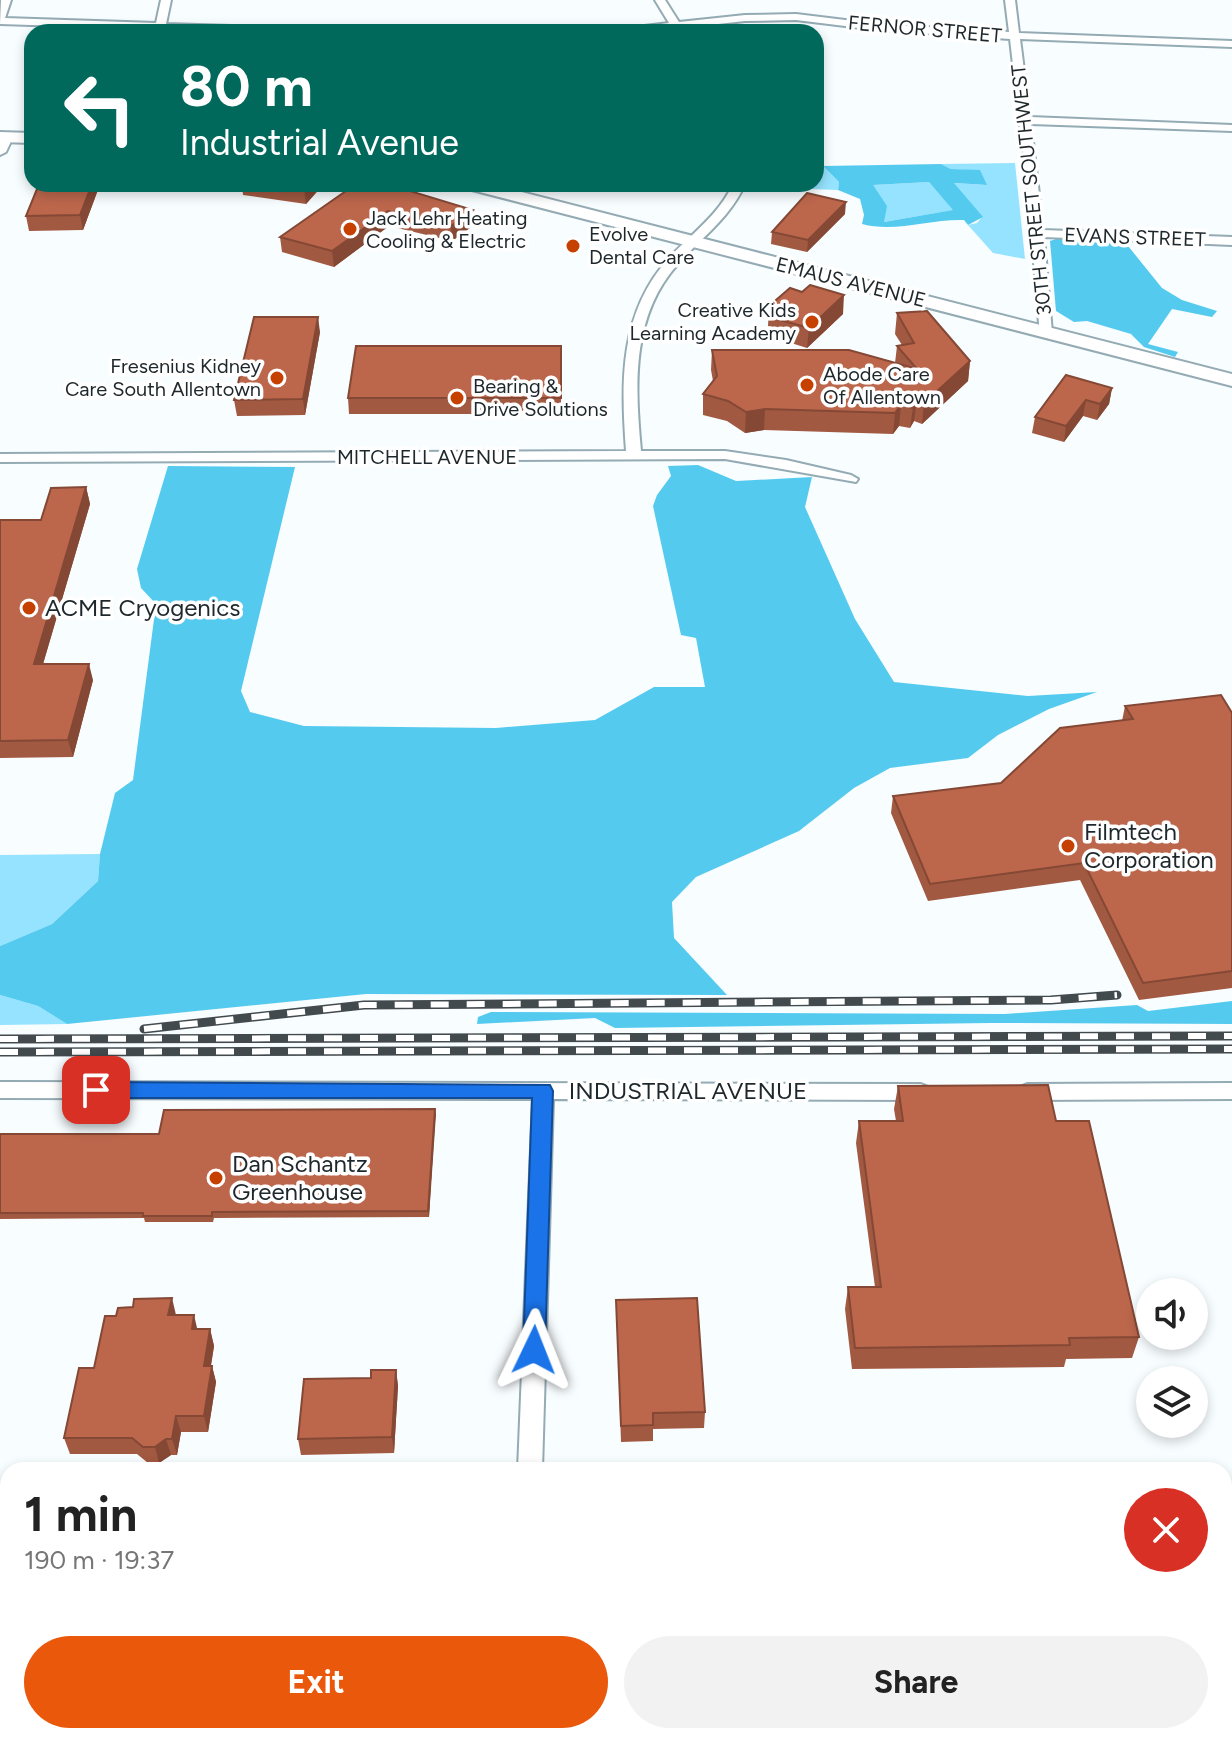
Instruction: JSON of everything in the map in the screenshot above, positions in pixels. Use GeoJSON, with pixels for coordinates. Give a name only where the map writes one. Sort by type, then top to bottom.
{"type":"FeatureCollection","features":[{"type":"Feature","properties":{"kind":"main road"},"geometry":{"type":"LineString","coordinates":[[2,142],[24,139]]}},
{"type":"Feature","properties":{"kind":"main road","name":"EMAUS AVENUE"},"geometry":{"type":"LineString","coordinates":[[501,192],[1232,380]]}},
{"type":"Feature","properties":{"kind":"street"},"geometry":{"type":"LineString","coordinates":[[6,0],[0,19],[73,24]]}},
{"type":"Feature","properties":{"kind":"street"},"geometry":{"type":"LineString","coordinates":[[161,24],[166,0]]}},
{"type":"Feature","properties":{"kind":"street"},"geometry":{"type":"LineString","coordinates":[[660,0],[675,24]]}},
{"type":"Feature","properties":{"kind":"street","name":"30TH STREET SOUTHWEST"},"geometry":{"type":"LineString","coordinates":[[1010,0],[1037,233],[1045,333]]}},
{"type":"Feature","properties":{"kind":"street","name":"FERNOR STREET"},"geometry":{"type":"LineString","coordinates":[[708,24],[745,18],[796,17],[878,27],[1015,36],[1232,44]]}},
{"type":"Feature","properties":{"kind":"street"},"geometry":{"type":"LineString","coordinates":[[1025,120],[1232,128]]}},
{"type":"Feature","properties":{"kind":"street"},"geometry":{"type":"LineString","coordinates":[[634,457],[631,366],[636,321],[657,279],[725,211],[735,192]]}},
{"type":"Feature","properties":{"kind":"street","name":"EVANS STREET"},"geometry":{"type":"LineString","coordinates":[[1037,233],[1232,241]]}},
{"type":"Feature","properties":{"kind":"street","name":"MITCHELL AVENUE"},"geometry":{"type":"LineString","coordinates":[[0,458],[725,455],[786,464],[851,479]]}},
{"type":"Feature","properties":{"kind":"street","name":"INDUSTRIAL AVENUE"},"geometry":{"type":"LineString","coordinates":[[0,1090],[940,1092]]}},
{"type":"Feature","properties":{"kind":"street"},"geometry":{"type":"LineString","coordinates":[[530,1462],[543,1091]]}},
{"type":"Feature","properties":{"kind":"street"},"geometry":{"type":"LineString","coordinates":[[1004,1092],[1232,1091]]}},
{"type":"Feature","properties":{"kind":"shaded area"},"geometry":{"type":"Polygon","coordinates":[[[1015,163],[1025,259],[993,253],[968,225],[977,223],[982,217],[953,183],[986,185],[980,171],[951,169],[941,164],[1015,163]]]}},
{"type":"Feature","properties":{"kind":"shaded area"},"geometry":{"type":"Polygon","coordinates":[[[941,164],[951,169],[980,170],[987,185],[954,183],[983,217],[968,225],[964,220],[887,227],[862,224],[864,215],[860,199],[838,190],[839,182],[824,166],[941,164]],[[929,182],[873,185],[887,206],[884,222],[953,210],[929,182]]]}},
{"type":"Feature","properties":{"kind":"shaded area"},"geometry":{"type":"Polygon","coordinates":[[[824,167],[839,182],[838,190],[824,189],[824,167]]]}},
{"type":"Feature","properties":{"kind":"shaded area"},"geometry":{"type":"Polygon","coordinates":[[[929,182],[954,210],[884,222],[872,185],[929,182]]]}},
{"type":"Feature","properties":{"kind":"shaded area"},"geometry":{"type":"Polygon","coordinates":[[[1059,238],[1124,241],[1162,288],[1182,300],[1217,311],[1212,317],[1172,309],[1148,344],[1178,352],[1175,357],[1144,347],[1131,334],[1087,321],[1074,322],[1056,311],[1050,241],[1059,238]]]}},
{"type":"Feature","properties":{"kind":"shaded area"},"geometry":{"type":"Polygon","coordinates":[[[698,465],[736,481],[812,477],[805,507],[855,619],[894,682],[1028,696],[1097,692],[1049,709],[998,735],[968,758],[890,768],[854,788],[799,831],[696,877],[672,902],[674,938],[727,995],[366,994],[67,1024],[38,1006],[0,995],[0,946],[52,924],[98,881],[100,854],[115,793],[133,780],[156,604],[141,588],[137,569],[168,466],[295,467],[241,691],[250,712],[304,726],[496,728],[595,720],[654,687],[705,687],[696,638],[681,635],[653,506],[671,476],[668,466],[698,465]]]}},
{"type":"Feature","properties":{"kind":"shaded area"},"geometry":{"type":"Polygon","coordinates":[[[100,854],[98,881],[52,924],[0,946],[0,855],[100,854]]]}},
{"type":"Feature","properties":{"kind":"shaded area"},"geometry":{"type":"Polygon","coordinates":[[[0,995],[38,1006],[67,1024],[0,1025],[0,995]]]}},
{"type":"Feature","properties":{"kind":"shaded area"},"geometry":{"type":"Polygon","coordinates":[[[1232,1001],[1232,1024],[991,1023],[615,1028],[595,1018],[477,1024],[478,1017],[491,1012],[1005,1014],[1137,1005],[1148,1011],[1232,1001]]]}},
{"type":"Feature","properties":{"kind":"building"},"geometry":{"type":"Polygon","coordinates":[[[36,192],[89,192],[80,215],[26,216],[36,192]]]}},
{"type":"Feature","properties":{"kind":"building"},"geometry":{"type":"Polygon","coordinates":[[[345,192],[413,192],[473,210],[451,226],[388,211],[332,251],[280,237],[345,192]]]}},
{"type":"Feature","properties":{"kind":"building"},"geometry":{"type":"Polygon","coordinates":[[[807,193],[846,202],[808,240],[772,232],[807,193]]]}},
{"type":"Feature","properties":{"kind":"building"},"geometry":{"type":"Polygon","coordinates":[[[810,285],[844,295],[809,328],[773,318],[782,310],[769,306],[790,288],[802,292],[810,285]]]}},
{"type":"Feature","properties":{"kind":"building","name":"Abode Care Of Allentown"},"geometry":{"type":"Polygon","coordinates":[[[927,311],[970,361],[924,403],[917,400],[913,408],[901,405],[895,413],[765,409],[746,412],[728,401],[703,394],[717,376],[712,350],[849,350],[917,369],[897,346],[914,343],[897,313],[927,311]]]}},
{"type":"Feature","properties":{"kind":"building","name":"Fresenius Kidney Care South Allentown"},"geometry":{"type":"Polygon","coordinates":[[[254,317],[318,317],[303,399],[234,400],[254,317]]]}},
{"type":"Feature","properties":{"kind":"building","name":"Bearing & Drive Solutions"},"geometry":{"type":"Polygon","coordinates":[[[356,346],[561,346],[561,398],[348,398],[356,346]]]}},
{"type":"Feature","properties":{"kind":"building"},"geometry":{"type":"Polygon","coordinates":[[[1066,375],[1112,388],[1100,404],[1086,400],[1066,426],[1035,417],[1066,375]]]}},
{"type":"Feature","properties":{"kind":"building","name":"ACME Cryogenics"},"geometry":{"type":"Polygon","coordinates":[[[86,487],[34,664],[89,664],[68,740],[0,741],[0,520],[41,520],[51,488],[86,487]]]}},
{"type":"Feature","properties":{"kind":"building","name":"Filmtech Corporation"},"geometry":{"type":"Polygon","coordinates":[[[1221,695],[1232,713],[1232,971],[1143,983],[1084,863],[930,884],[893,796],[1001,783],[1060,728],[1133,719],[1125,706],[1221,695]]]}},
{"type":"Feature","properties":{"kind":"building"},"geometry":{"type":"Polygon","coordinates":[[[1048,1085],[1056,1121],[1089,1121],[1136,1324],[1136,1337],[1069,1338],[1070,1345],[855,1348],[848,1287],[881,1287],[859,1121],[903,1121],[898,1086],[1048,1085]]]}},
{"type":"Feature","properties":{"kind":"building","name":"Dan Schantz Greenhouse"},"geometry":{"type":"Polygon","coordinates":[[[435,1109],[428,1211],[212,1212],[212,1216],[0,1213],[0,1134],[159,1134],[164,1110],[435,1109]]]}},
{"type":"Feature","properties":{"kind":"building"},"geometry":{"type":"Polygon","coordinates":[[[172,1298],[168,1315],[194,1315],[192,1329],[210,1329],[204,1366],[212,1366],[204,1416],[176,1416],[172,1439],[166,1439],[155,1447],[143,1447],[132,1438],[64,1438],[79,1368],[94,1368],[105,1316],[116,1316],[118,1308],[133,1307],[134,1299],[172,1298]]]}},
{"type":"Feature","properties":{"kind":"building"},"geometry":{"type":"Polygon","coordinates":[[[697,1298],[705,1412],[653,1413],[653,1425],[621,1426],[616,1300],[697,1298]]]}},
{"type":"Feature","properties":{"kind":"building"},"geometry":{"type":"Polygon","coordinates":[[[371,1370],[396,1370],[392,1437],[298,1439],[304,1379],[371,1378],[371,1370]]]}},
{"type":"Feature","properties":{"kind":"railway"},"geometry":{"type":"LineString","coordinates":[[144,1029],[364,1005],[1051,1000],[1117,995]]}},
{"type":"Feature","properties":{"kind":"railway"},"geometry":{"type":"LineString","coordinates":[[0,1039],[1232,1036]]}},
{"type":"Feature","properties":{"kind":"railway"},"geometry":{"type":"LineString","coordinates":[[0,1052],[1232,1049]]}},
{"type":"Feature","properties":{"kind":"place","name":"Jack Lehr Heating Cooling & Electric"},"geometry":{"type":"Point","coordinates":[350,229]}},
{"type":"Feature","properties":{"kind":"place","name":"Evolve Dental Care"},"geometry":{"type":"Point","coordinates":[573,246]}},
{"type":"Feature","properties":{"kind":"place","name":"Creative Kids Learning Academy"},"geometry":{"type":"Point","coordinates":[812,322]}},
{"type":"Feature","properties":{"kind":"place","name":"Fresenius Kidney Care South Allentown"},"geometry":{"type":"Point","coordinates":[277,378]}},
{"type":"Feature","properties":{"kind":"place","name":"Abode Care Of Allentown"},"geometry":{"type":"Point","coordinates":[807,385]}},
{"type":"Feature","properties":{"kind":"place","name":"Bearing & Drive Solutions"},"geometry":{"type":"Point","coordinates":[457,398]}},
{"type":"Feature","properties":{"kind":"place","name":"ACME Cryogenics"},"geometry":{"type":"Point","coordinates":[29,608]}},
{"type":"Feature","properties":{"kind":"place","name":"Filmtech Corporation"},"geometry":{"type":"Point","coordinates":[1068,846]}},
{"type":"Feature","properties":{"kind":"place","name":"Dan Schantz Greenhouse"},"geometry":{"type":"Point","coordinates":[216,1178]}},
{"type":"Feature","properties":{"kind":"route"},"geometry":{"type":"LineString","coordinates":[[96,1090],[543,1091],[534,1350]]}}]}
